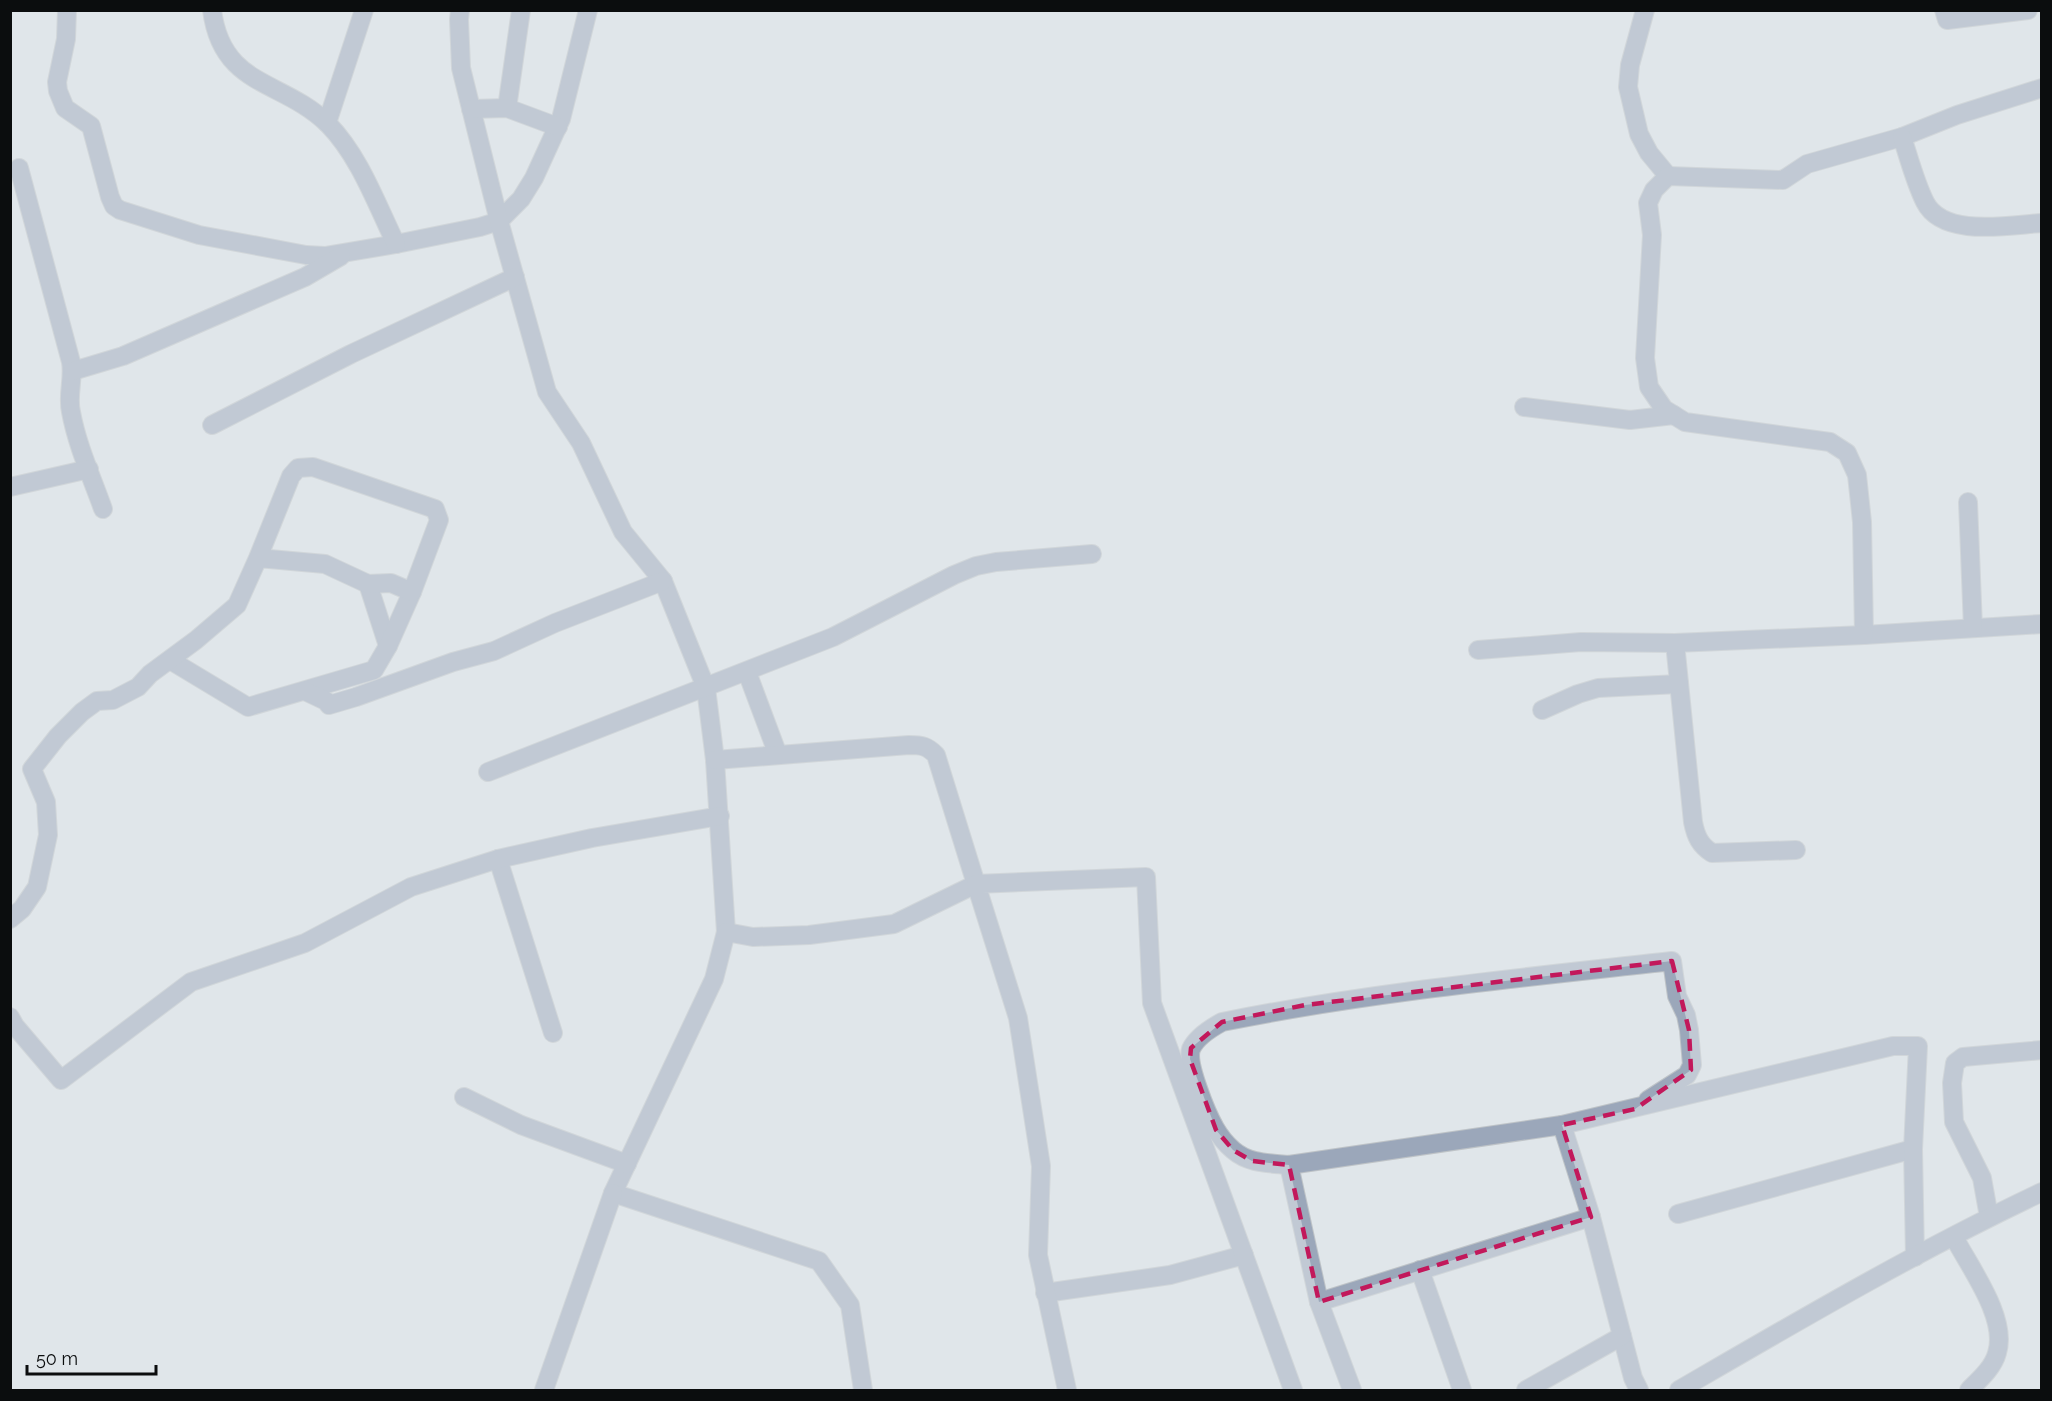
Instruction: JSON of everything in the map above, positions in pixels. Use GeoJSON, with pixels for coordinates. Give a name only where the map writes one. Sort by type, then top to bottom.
{"type":"FeatureCollection","features":[{"type":"Feature","properties":{"kind":"street"},"geometry":{"type":"LineString","coordinates":[[66,10],[66,39],[58,72],[58,91],[65,108],[91,126],[114,206],[120,210],[199,235],[306,255],[325,256],[396,244],[499,221],[526,192],[558,127],[588,10]]}},
{"type":"Feature","properties":{"kind":"street"},"geometry":{"type":"LineString","coordinates":[[212,10],[224,52],[244,73],[297,100],[327,123],[351,151],[396,244]]}},
{"type":"Feature","properties":{"kind":"street"},"geometry":{"type":"LineString","coordinates":[[327,123],[364,10]]}},
{"type":"Feature","properties":{"kind":"street"},"geometry":{"type":"LineString","coordinates":[[460,10],[461,68],[499,221],[547,392],[581,443],[623,532],[663,581],[706,688],[720,816],[726,932],[714,979],[613,1193],[544,1390]]}},
{"type":"Feature","properties":{"kind":"street"},"geometry":{"type":"LineString","coordinates":[[507,108],[521,10]]}},
{"type":"Feature","properties":{"kind":"street"},"geometry":{"type":"LineString","coordinates":[[1645,10],[1630,65],[1628,87],[1639,134],[1648,153],[1668,176]]}},
{"type":"Feature","properties":{"kind":"street"},"geometry":{"type":"LineString","coordinates":[[1944,10],[1947,20],[2028,10]]}},
{"type":"Feature","properties":{"kind":"street"},"geometry":{"type":"LineString","coordinates":[[1864,635],[1862,522],[1857,475],[1847,453],[1830,442],[1685,422],[1664,409],[1649,387],[1646,358],[1652,235],[1648,203],[1654,190],[1668,176],[1783,180],[1808,164],[1902,137],[1957,115],[2042,88]]}},
{"type":"Feature","properties":{"kind":"street"},"geometry":{"type":"LineString","coordinates":[[471,109],[507,108],[558,127]]}},
{"type":"Feature","properties":{"kind":"street"},"geometry":{"type":"LineString","coordinates":[[1902,137],[1926,205],[1939,218],[1957,225],[1976,227],[2042,224]]}},
{"type":"Feature","properties":{"kind":"street"},"geometry":{"type":"LineString","coordinates":[[19,168],[72,371],[68,396],[71,414],[103,509]]}},
{"type":"Feature","properties":{"kind":"street"},"geometry":{"type":"LineString","coordinates":[[72,371],[123,356],[305,277],[344,254]]}},
{"type":"Feature","properties":{"kind":"street"},"geometry":{"type":"LineString","coordinates":[[212,425],[351,354],[515,277]]}},
{"type":"Feature","properties":{"kind":"street"},"geometry":{"type":"LineString","coordinates":[[1524,407],[1630,420],[1674,416]]}},
{"type":"Feature","properties":{"kind":"street"},"geometry":{"type":"LineString","coordinates":[[10,919],[22,909],[37,887],[48,836],[46,802],[32,769],[58,736],[82,712],[97,701],[113,700],[138,687],[150,674],[237,605],[291,476],[298,468],[313,467],[435,509],[439,520],[412,592],[388,646],[374,670],[248,707],[170,660]]}},
{"type":"Feature","properties":{"kind":"street"},"geometry":{"type":"LineString","coordinates":[[10,487],[89,469]]}},
{"type":"Feature","properties":{"kind":"street"},"geometry":{"type":"LineString","coordinates":[[1968,502],[1973,628]]}},
{"type":"Feature","properties":{"kind":"street"},"geometry":{"type":"LineString","coordinates":[[488,772],[833,637],[976,566],[996,562],[1092,554]]}},
{"type":"Feature","properties":{"kind":"street"},"geometry":{"type":"LineString","coordinates":[[258,558],[325,564],[368,584],[391,583],[412,592]]}},
{"type":"Feature","properties":{"kind":"street"},"geometry":{"type":"LineString","coordinates":[[305,691],[326,701],[329,705],[356,698],[453,662],[494,651],[555,623],[663,581]]}},
{"type":"Feature","properties":{"kind":"street"},"geometry":{"type":"LineString","coordinates":[[368,584],[388,646]]}},
{"type":"Feature","properties":{"kind":"street"},"geometry":{"type":"LineString","coordinates":[[1478,650],[1581,642],[1675,643],[2042,624]]}},
{"type":"Feature","properties":{"kind":"street"},"geometry":{"type":"LineString","coordinates":[[1675,643],[1693,822],[1700,843],[1712,853],[1796,850]]}},
{"type":"Feature","properties":{"kind":"street"},"geometry":{"type":"LineString","coordinates":[[747,672],[778,755]]}},
{"type":"Feature","properties":{"kind":"street"},"geometry":{"type":"LineString","coordinates":[[1542,710],[1578,694],[1599,688],[1679,684]]}},
{"type":"Feature","properties":{"kind":"street"},"geometry":{"type":"LineString","coordinates":[[715,760],[909,745],[922,745],[929,748],[936,756],[1018,1018],[1041,1167],[1038,1255],[1067,1390]]}},
{"type":"Feature","properties":{"kind":"street"},"geometry":{"type":"LineString","coordinates":[[10,1017],[61,1080],[191,982],[305,943],[411,887],[498,859],[592,838],[720,816]]}},
{"type":"Feature","properties":{"kind":"street"},"geometry":{"type":"LineString","coordinates":[[498,859],[553,1033]]}},
{"type":"Feature","properties":{"kind":"street"},"geometry":{"type":"LineString","coordinates":[[726,932],[753,937],[809,935],[894,924],[976,884],[1146,877],[1152,1003],[1293,1390]]}},
{"type":"Feature","properties":{"kind":"street"},"geometry":{"type":"LineString","coordinates":[[1635,1109],[1687,1075],[1692,1065],[1689,1030],[1686,1015],[1677,996],[1672,961],[1490,981],[1316,1004],[1222,1022],[1209,1029],[1191,1048],[1190,1059],[1206,1108],[1216,1130],[1233,1150],[1252,1161],[1289,1165],[1562,1125],[1635,1109],[1893,1046],[1918,1046],[1913,1149],[1915,1257]]}},
{"type":"Feature","properties":{"kind":"street"},"geometry":{"type":"LineString","coordinates":[[1989,1217],[1982,1178],[1954,1122],[1952,1083],[1955,1063],[1963,1057],[2042,1050]]}},
{"type":"Feature","properties":{"kind":"street"},"geometry":{"type":"LineString","coordinates":[[464,1097],[522,1125],[627,1164]]}},
{"type":"Feature","properties":{"kind":"street"},"geometry":{"type":"LineString","coordinates":[[1562,1125],[1591,1217],[1633,1378],[1639,1390]]}},
{"type":"Feature","properties":{"kind":"street"},"geometry":{"type":"LineString","coordinates":[[1678,1214],[1913,1149]]}},
{"type":"Feature","properties":{"kind":"street"},"geometry":{"type":"LineString","coordinates":[[1289,1165],[1319,1302],[1352,1390]]}},
{"type":"Feature","properties":{"kind":"street"},"geometry":{"type":"LineString","coordinates":[[1679,1390],[1787,1327],[1915,1257],[1989,1217],[2042,1192]]}},
{"type":"Feature","properties":{"kind":"street"},"geometry":{"type":"LineString","coordinates":[[613,1193],[819,1261],[850,1305],[863,1390]]}},
{"type":"Feature","properties":{"kind":"street"},"geometry":{"type":"LineString","coordinates":[[1319,1302],[1591,1217]]}},
{"type":"Feature","properties":{"kind":"street"},"geometry":{"type":"LineString","coordinates":[[1954,1237],[1992,1307],[1999,1330],[1997,1354],[1984,1375],[1969,1390]]}},
{"type":"Feature","properties":{"kind":"street"},"geometry":{"type":"LineString","coordinates":[[1045,1293],[1170,1275],[1244,1255]]}},
{"type":"Feature","properties":{"kind":"street"},"geometry":{"type":"LineString","coordinates":[[1420,1270],[1462,1390]]}},
{"type":"Feature","properties":{"kind":"street"},"geometry":{"type":"LineString","coordinates":[[1526,1390],[1622,1336]]}},
{"type":"Feature","properties":{"kind":"highlighted area"},"geometry":{"type":"Polygon","coordinates":[[[1672,961],[1689,1030],[1691,1070],[1635,1109],[1562,1125],[1591,1217],[1319,1302],[1289,1165],[1252,1161],[1233,1150],[1216,1130],[1190,1059],[1191,1048],[1222,1022],[1305,1005],[1672,961]]]}}]}
